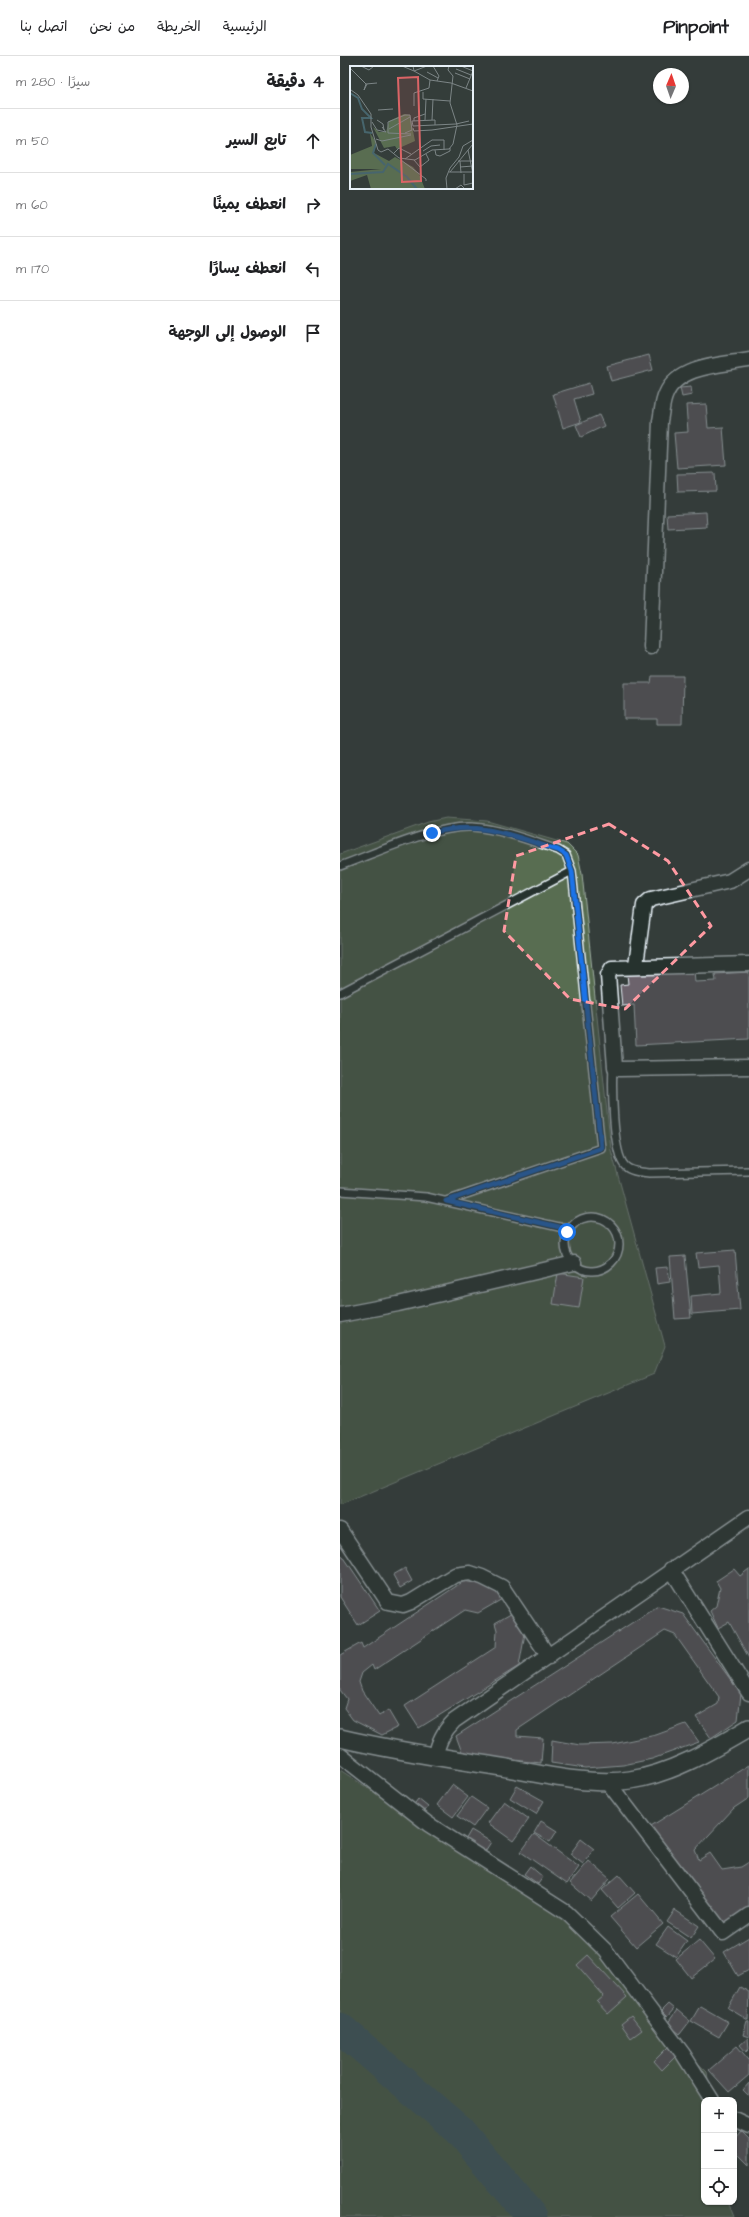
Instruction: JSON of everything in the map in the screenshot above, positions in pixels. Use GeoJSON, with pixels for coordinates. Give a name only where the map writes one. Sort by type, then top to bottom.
{"type":"FeatureCollection","features":[{"type":"Feature","properties":{"kind":"street"},"geometry":{"type":"LineString","coordinates":[[651,648],[660,421],[666,394],[677,378],[702,369],[749,360]]}},
{"type":"Feature","properties":{"kind":"street"},"geometry":{"type":"LineString","coordinates":[[636,965],[644,906],[651,899],[730,881],[749,869]]}},
{"type":"Feature","properties":{"kind":"street"},"geometry":{"type":"LineString","coordinates":[[749,964],[636,965],[612,968],[608,975],[613,1064],[619,1069],[749,1067]]}},
{"type":"Feature","properties":{"kind":"street"},"geometry":{"type":"LineString","coordinates":[[340,1315],[398,1304],[574,1263]]}},
{"type":"Feature","properties":{"kind":"street"},"geometry":{"type":"LineString","coordinates":[[436,1756],[440,1740],[445,1730],[454,1721],[549,1657],[671,1569],[749,1517]]}},
{"type":"Feature","properties":{"kind":"street"},"geometry":{"type":"LineString","coordinates":[[340,1530],[388,1602],[403,1605],[411,1602],[455,1575],[470,1573],[482,1577],[502,1587],[549,1657]]}},
{"type":"Feature","properties":{"kind":"street"},"geometry":{"type":"LineString","coordinates":[[671,1569],[749,1693]]}},
{"type":"Feature","properties":{"kind":"street"},"geometry":{"type":"LineString","coordinates":[[340,1738],[376,1746],[569,1779],[607,1781],[630,1780],[662,1772],[717,1746],[749,1728]]}},
{"type":"Feature","properties":{"kind":"street"},"geometry":{"type":"LineString","coordinates":[[340,1755],[428,1824],[567,1913],[606,1951],[683,2054],[710,2097]]}},
{"type":"Feature","properties":{"kind":"street"},"geometry":{"type":"LineString","coordinates":[[607,1781],[723,1933],[749,1915]]}},
{"type":"Feature","properties":{"kind":"street"},"geometry":{"type":"LineString","coordinates":[[737,2120],[749,2126]]}},
{"type":"Feature","properties":{"kind":"lane"},"geometry":{"type":"LineString","coordinates":[[340,866],[432,833],[453,828],[472,827],[494,830],[558,850],[566,855],[572,871],[601,1148],[446,1201]]}},
{"type":"Feature","properties":{"kind":"lane"},"geometry":{"type":"LineString","coordinates":[[340,993],[572,871]]}},
{"type":"Feature","properties":{"kind":"lane"},"geometry":{"type":"LineString","coordinates":[[613,1064],[613,1108],[620,1159],[626,1166],[634,1171],[649,1173],[749,1171]]}},
{"type":"Feature","properties":{"kind":"lane"},"geometry":{"type":"LineString","coordinates":[[340,1191],[419,1196],[568,1229]]}},
{"type":"Feature","properties":{"kind":"lane"},"geometry":{"type":"LineString","coordinates":[[590,1217],[599,1217],[609,1222],[616,1229],[619,1238],[620,1247],[617,1257],[605,1268],[595,1271],[586,1270],[574,1263],[566,1253],[565,1244],[568,1229],[580,1219],[590,1217]]}},
{"type":"Feature","properties":{"kind":"highlighted area"},"geometry":{"type":"Polygon","coordinates":[[[609,824],[668,861],[711,926],[625,1009],[570,999],[504,931],[516,856],[609,824]]]}},
{"type":"Feature","properties":{"kind":"green space"},"geometry":{"type":"Polygon","coordinates":[[[446,818],[487,821],[567,844],[578,855],[582,874],[611,1150],[665,1346],[654,1374],[340,1505],[340,854],[428,822],[446,818]]]}},
{"type":"Feature","properties":{"kind":"green space"},"geometry":{"type":"Polygon","coordinates":[[[340,1770],[580,1926],[680,2046],[707,2072],[711,2097],[701,2097],[701,2205],[729,2205],[734,2217],[340,2217],[340,1770]]]}},
{"type":"Feature","properties":{"kind":"building"},"geometry":{"type":"Polygon","coordinates":[[[649,355],[653,370],[611,381],[607,366],[649,355]]]}},
{"type":"Feature","properties":{"kind":"building"},"geometry":{"type":"Polygon","coordinates":[[[589,383],[592,394],[574,399],[581,422],[563,428],[553,394],[589,383]]]}},
{"type":"Feature","properties":{"kind":"building"},"geometry":{"type":"Polygon","coordinates":[[[691,387],[692,395],[682,397],[680,388],[691,387]]]}},
{"type":"Feature","properties":{"kind":"building"},"geometry":{"type":"Polygon","coordinates":[[[706,404],[708,428],[723,427],[726,465],[677,468],[674,433],[688,432],[686,405],[706,404]]]}},
{"type":"Feature","properties":{"kind":"building"},"geometry":{"type":"Polygon","coordinates":[[[599,415],[604,426],[581,437],[576,425],[599,415]]]}},
{"type":"Feature","properties":{"kind":"building"},"geometry":{"type":"Polygon","coordinates":[[[715,473],[716,491],[678,492],[677,474],[715,473]]]}},
{"type":"Feature","properties":{"kind":"building"},"geometry":{"type":"Polygon","coordinates":[[[706,512],[707,527],[668,529],[667,514],[706,512]]]}},
{"type":"Feature","properties":{"kind":"building"},"geometry":{"type":"Polygon","coordinates":[[[652,676],[683,676],[682,724],[657,724],[657,719],[624,719],[624,683],[651,683],[652,676]]]}},
{"type":"Feature","properties":{"kind":"building"},"geometry":{"type":"Polygon","coordinates":[[[694,970],[695,982],[716,981],[715,974],[749,972],[749,1039],[636,1045],[634,1005],[622,1006],[620,985],[628,984],[627,974],[694,970]]]}},
{"type":"Feature","properties":{"kind":"building"},"geometry":{"type":"Polygon","coordinates":[[[735,1250],[740,1310],[692,1314],[691,1296],[721,1293],[719,1265],[698,1267],[696,1253],[735,1250]]]}},
{"type":"Feature","properties":{"kind":"building"},"geometry":{"type":"Polygon","coordinates":[[[685,1256],[691,1318],[675,1319],[670,1257],[685,1256]]]}},
{"type":"Feature","properties":{"kind":"building"},"geometry":{"type":"Polygon","coordinates":[[[668,1267],[670,1282],[657,1284],[655,1268],[668,1267]]]}},
{"type":"Feature","properties":{"kind":"building"},"geometry":{"type":"Polygon","coordinates":[[[558,1273],[584,1277],[579,1308],[553,1304],[558,1273]]]}},
{"type":"Feature","properties":{"kind":"building"},"geometry":{"type":"Polygon","coordinates":[[[340,1555],[343,1556],[380,1611],[358,1625],[340,1597],[340,1555]]]}},
{"type":"Feature","properties":{"kind":"building"},"geometry":{"type":"Polygon","coordinates":[[[405,1568],[412,1581],[400,1588],[393,1575],[405,1568]]]}},
{"type":"Feature","properties":{"kind":"building"},"geometry":{"type":"Polygon","coordinates":[[[734,1569],[740,1576],[749,1569],[749,1658],[729,1622],[718,1628],[710,1611],[716,1606],[720,1588],[716,1581],[734,1569]]]}},
{"type":"Feature","properties":{"kind":"building"},"geometry":{"type":"Polygon","coordinates":[[[464,1581],[495,1587],[504,1598],[478,1613],[465,1610],[374,1670],[372,1665],[362,1673],[359,1682],[362,1691],[379,1716],[388,1710],[398,1727],[382,1735],[353,1720],[344,1708],[347,1699],[340,1690],[340,1655],[361,1643],[363,1648],[464,1581]]]}},
{"type":"Feature","properties":{"kind":"building"},"geometry":{"type":"Polygon","coordinates":[[[658,1606],[683,1614],[741,1694],[738,1720],[711,1738],[696,1717],[718,1704],[719,1697],[675,1635],[665,1631],[517,1730],[517,1736],[543,1738],[541,1763],[463,1755],[456,1736],[658,1606]]]}},
{"type":"Feature","properties":{"kind":"building"},"geometry":{"type":"Polygon","coordinates":[[[516,1611],[526,1628],[519,1666],[419,1728],[405,1706],[496,1647],[497,1630],[495,1623],[516,1611]]]}},
{"type":"Feature","properties":{"kind":"building"},"geometry":{"type":"Polygon","coordinates":[[[686,1724],[699,1742],[652,1759],[623,1765],[585,1768],[551,1763],[552,1740],[580,1745],[613,1744],[656,1735],[686,1724]]]}},
{"type":"Feature","properties":{"kind":"building"},"geometry":{"type":"Polygon","coordinates":[[[749,1765],[749,1798],[734,1808],[695,1850],[699,1860],[710,1853],[722,1870],[741,1867],[749,1862],[749,1908],[720,1927],[684,1868],[673,1873],[646,1829],[749,1765]]]}},
{"type":"Feature","properties":{"kind":"building"},"geometry":{"type":"Polygon","coordinates":[[[452,1785],[468,1797],[453,1817],[437,1805],[452,1785]]]}},
{"type":"Feature","properties":{"kind":"building"},"geometry":{"type":"Polygon","coordinates":[[[517,1786],[544,1801],[536,1814],[510,1798],[517,1786]]]}},
{"type":"Feature","properties":{"kind":"building"},"geometry":{"type":"Polygon","coordinates":[[[471,1797],[487,1808],[473,1827],[457,1816],[471,1797]]]}},
{"type":"Feature","properties":{"kind":"building"},"geometry":{"type":"Polygon","coordinates":[[[418,1799],[428,1807],[422,1815],[412,1807],[418,1799]]]}},
{"type":"Feature","properties":{"kind":"building"},"geometry":{"type":"Polygon","coordinates":[[[504,1801],[529,1819],[513,1841],[488,1823],[504,1801]]]}},
{"type":"Feature","properties":{"kind":"building"},"geometry":{"type":"Polygon","coordinates":[[[541,1821],[557,1831],[550,1842],[534,1833],[541,1821]]]}},
{"type":"Feature","properties":{"kind":"building"},"geometry":{"type":"Polygon","coordinates":[[[471,1830],[491,1842],[484,1853],[464,1842],[471,1830]]]}},
{"type":"Feature","properties":{"kind":"building"},"geometry":{"type":"Polygon","coordinates":[[[534,1834],[579,1867],[567,1884],[521,1852],[534,1834]]]}},
{"type":"Feature","properties":{"kind":"building"},"geometry":{"type":"Polygon","coordinates":[[[581,1839],[594,1849],[583,1864],[570,1854],[581,1839]]]}},
{"type":"Feature","properties":{"kind":"building"},"geometry":{"type":"Polygon","coordinates":[[[589,1861],[610,1879],[591,1901],[570,1883],[589,1861]]]}},
{"type":"Feature","properties":{"kind":"building"},"geometry":{"type":"Polygon","coordinates":[[[530,1866],[543,1877],[538,1884],[524,1874],[530,1866]]]}},
{"type":"Feature","properties":{"kind":"building"},"geometry":{"type":"Polygon","coordinates":[[[619,1875],[635,1893],[618,1908],[602,1890],[619,1875]]]}},
{"type":"Feature","properties":{"kind":"building"},"geometry":{"type":"Polygon","coordinates":[[[638,1894],[663,1924],[636,1947],[610,1917],[638,1894]]]}},
{"type":"Feature","properties":{"kind":"building"},"geometry":{"type":"Polygon","coordinates":[[[675,1910],[699,1926],[691,1938],[667,1922],[675,1910]]]}},
{"type":"Feature","properties":{"kind":"building"},"geometry":{"type":"Polygon","coordinates":[[[668,1927],[687,1941],[676,1957],[656,1944],[668,1927]]]}},
{"type":"Feature","properties":{"kind":"building"},"geometry":{"type":"Polygon","coordinates":[[[749,1937],[749,1970],[738,1976],[724,1952],[749,1937]]]}},
{"type":"Feature","properties":{"kind":"building"},"geometry":{"type":"Polygon","coordinates":[[[699,1940],[715,1959],[691,1978],[676,1959],[699,1940]]]}},
{"type":"Feature","properties":{"kind":"building"},"geometry":{"type":"Polygon","coordinates":[[[588,1955],[627,1997],[608,2014],[597,2002],[604,1996],[577,1965],[588,1955]]]}},
{"type":"Feature","properties":{"kind":"building"},"geometry":{"type":"Polygon","coordinates":[[[740,1987],[749,1992],[748,2020],[728,2008],[740,1987]]]}},
{"type":"Feature","properties":{"kind":"building"},"geometry":{"type":"Polygon","coordinates":[[[668,2004],[674,2009],[667,2017],[661,2011],[668,2004]]]}},
{"type":"Feature","properties":{"kind":"building"},"geometry":{"type":"Polygon","coordinates":[[[700,2006],[728,2022],[719,2037],[691,2021],[700,2006]]]}},
{"type":"Feature","properties":{"kind":"building"},"geometry":{"type":"Polygon","coordinates":[[[677,2010],[690,2021],[680,2034],[667,2024],[677,2010]]]}},
{"type":"Feature","properties":{"kind":"building"},"geometry":{"type":"Polygon","coordinates":[[[631,2016],[642,2030],[631,2038],[621,2024],[631,2016]]]}},
{"type":"Feature","properties":{"kind":"building"},"geometry":{"type":"Polygon","coordinates":[[[747,2021],[749,2022],[749,2037],[743,2035],[747,2021]]]}},
{"type":"Feature","properties":{"kind":"building"},"geometry":{"type":"Polygon","coordinates":[[[748,2038],[749,2049],[746,2052],[740,2045],[748,2038]]]}},
{"type":"Feature","properties":{"kind":"building"},"geometry":{"type":"Polygon","coordinates":[[[737,2046],[749,2060],[749,2075],[729,2092],[709,2070],[737,2046]]]}},
{"type":"Feature","properties":{"kind":"building"},"geometry":{"type":"Polygon","coordinates":[[[668,2047],[676,2056],[662,2070],[654,2061],[668,2047]]]}},
{"type":"Feature","properties":{"kind":"building"},"geometry":{"type":"Polygon","coordinates":[[[749,2083],[749,2096],[743,2090],[749,2083]]]}},
{"type":"Feature","properties":{"kind":"building"},"geometry":{"type":"Polygon","coordinates":[[[741,2131],[749,2139],[749,2165],[737,2153],[737,2136],[741,2131]]]}},
{"type":"Feature","properties":{"kind":"waterway"},"geometry":{"type":"LineString","coordinates":[[340,2028],[459,2130],[532,2217]]}},
{"type":"Feature","properties":{"kind":"route"},"geometry":{"type":"LineString","coordinates":[[432,833],[453,828],[472,827],[494,830],[558,850],[566,855],[572,871],[601,1148],[446,1201],[568,1229],[567,1232]]}}]}
